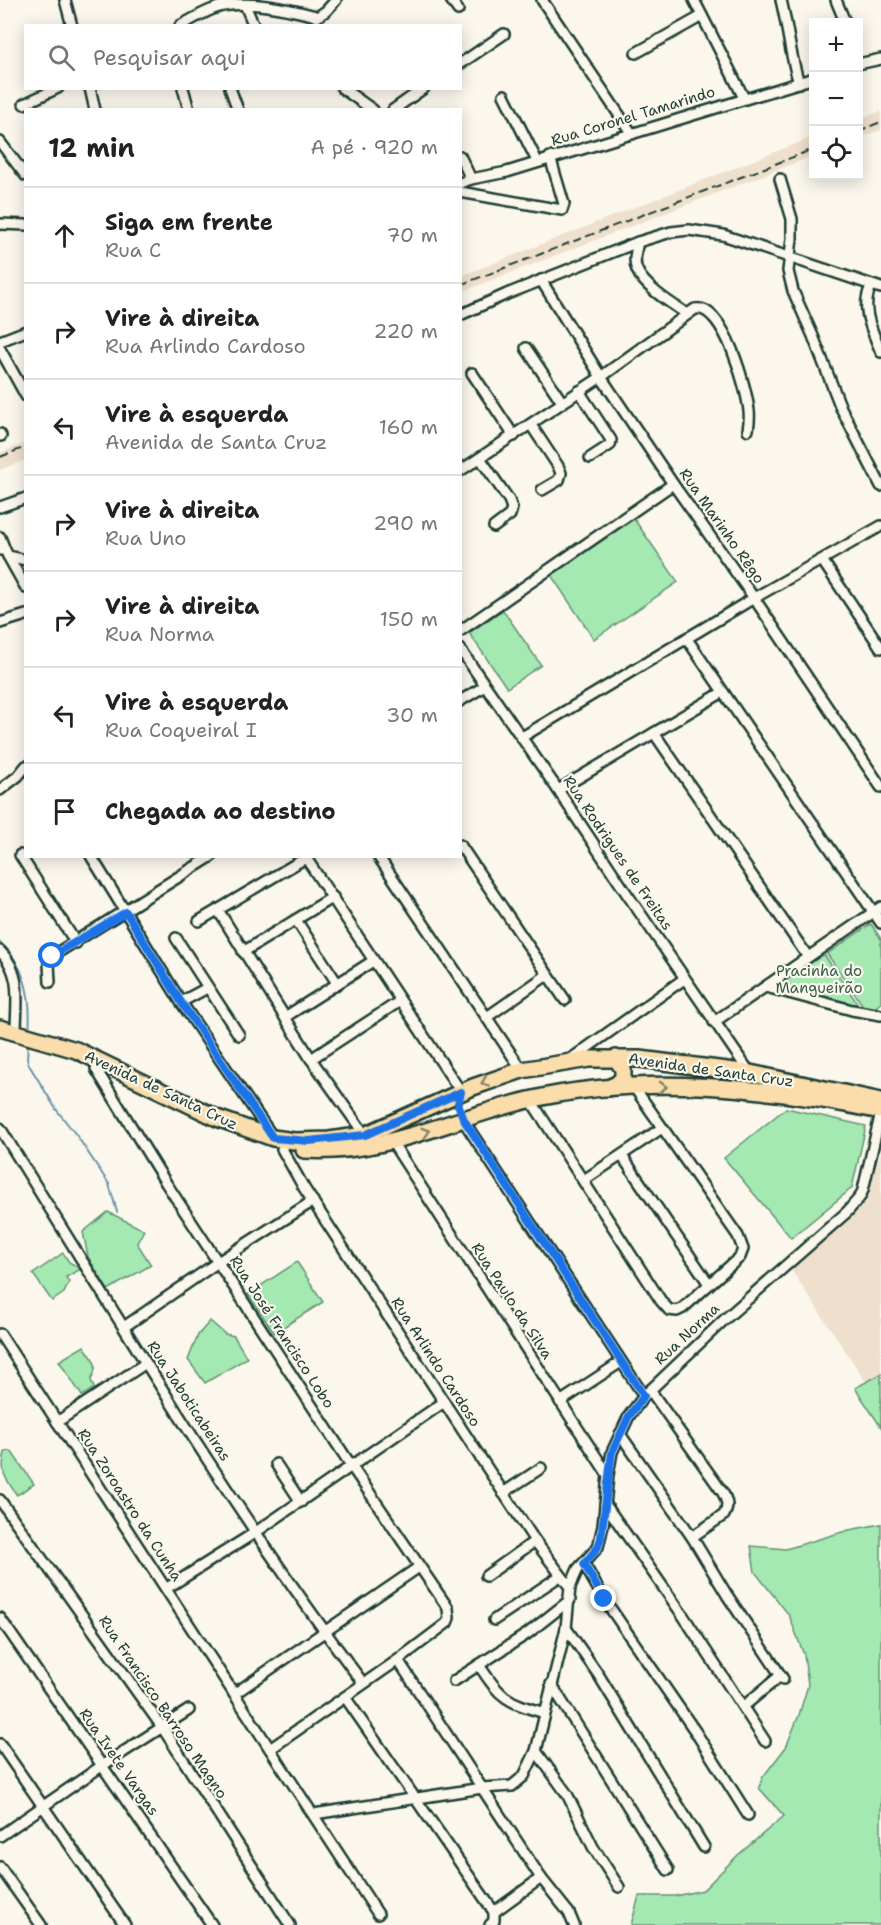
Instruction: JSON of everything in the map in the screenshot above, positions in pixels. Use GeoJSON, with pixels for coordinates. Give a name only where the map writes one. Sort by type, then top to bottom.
{"type":"FeatureCollection","features":[{"type":"Feature","properties":{"kind":"main road","name":"Avenida de Santa Cruz"},"geometry":{"type":"LineString","coordinates":[[0,1028],[96,1069],[236,1137],[329,1151],[392,1142],[530,1100],[605,1089],[689,1086],[746,1089],[826,1099],[881,1112]]}},
{"type":"Feature","properties":{"kind":"main road","name":"Avenida de Santa Cruz"},"geometry":{"type":"LineString","coordinates":[[0,1038],[27,1039],[76,1050],[217,1118],[278,1144],[365,1135],[461,1092],[522,1070],[565,1062],[616,1058],[750,1072],[881,1101]]}},
{"type":"Feature","properties":{"kind":"main road"},"geometry":{"type":"LineString","coordinates":[[605,1089],[617,1084],[623,1078],[623,1069],[616,1058]]}},
{"type":"Feature","properties":{"kind":"main road"},"geometry":{"type":"LineString","coordinates":[[461,1092],[458,1104],[464,1120]]}},
{"type":"Feature","properties":{"kind":"street"},"geometry":{"type":"LineString","coordinates":[[65,0],[71,24]]}},
{"type":"Feature","properties":{"kind":"street"},"geometry":{"type":"LineString","coordinates":[[184,24],[221,6],[275,3],[312,15],[318,21],[336,0]]}},
{"type":"Feature","properties":{"kind":"street"},"geometry":{"type":"LineString","coordinates":[[451,0],[458,10]]}},
{"type":"Feature","properties":{"kind":"street"},"geometry":{"type":"LineString","coordinates":[[542,0],[632,134]]}},
{"type":"Feature","properties":{"kind":"street"},"geometry":{"type":"LineString","coordinates":[[694,0],[744,98]]}},
{"type":"Feature","properties":{"kind":"street"},"geometry":{"type":"LineString","coordinates":[[781,0],[786,19],[790,54],[799,82]]}},
{"type":"Feature","properties":{"kind":"street"},"geometry":{"type":"LineString","coordinates":[[836,0],[843,18]]}},
{"type":"Feature","properties":{"kind":"street"},"geometry":{"type":"LineString","coordinates":[[245,5],[253,24]]}},
{"type":"Feature","properties":{"kind":"street"},"geometry":{"type":"LineString","coordinates":[[636,53],[702,16]]}},
{"type":"Feature","properties":{"kind":"street"},"geometry":{"type":"LineString","coordinates":[[462,63],[504,34]]}},
{"type":"Feature","properties":{"kind":"street"},"geometry":{"type":"LineString","coordinates":[[863,61],[881,59]]}},
{"type":"Feature","properties":{"kind":"street","name":"Rua Coronel Tamarindo"},"geometry":{"type":"LineString","coordinates":[[462,182],[507,172],[809,79]]}},
{"type":"Feature","properties":{"kind":"street"},"geometry":{"type":"LineString","coordinates":[[24,104],[54,90]]}},
{"type":"Feature","properties":{"kind":"street"},"geometry":{"type":"LineString","coordinates":[[90,90],[95,108]]}},
{"type":"Feature","properties":{"kind":"street"},"geometry":{"type":"LineString","coordinates":[[184,90],[188,108]]}},
{"type":"Feature","properties":{"kind":"street"},"geometry":{"type":"LineString","coordinates":[[231,90],[238,108]]}},
{"type":"Feature","properties":{"kind":"street"},"geometry":{"type":"LineString","coordinates":[[345,90],[370,108]]}},
{"type":"Feature","properties":{"kind":"street"},"geometry":{"type":"LineString","coordinates":[[396,108],[421,90]]}},
{"type":"Feature","properties":{"kind":"street"},"geometry":{"type":"LineString","coordinates":[[504,94],[537,161]]}},
{"type":"Feature","properties":{"kind":"street"},"geometry":{"type":"LineString","coordinates":[[0,142],[24,173]]}},
{"type":"Feature","properties":{"kind":"street"},"geometry":{"type":"LineString","coordinates":[[462,192],[560,211],[564,207],[550,157]]}},
{"type":"Feature","properties":{"kind":"street"},"geometry":{"type":"LineString","coordinates":[[462,160],[471,179]]}},
{"type":"Feature","properties":{"kind":"street"},"geometry":{"type":"LineString","coordinates":[[780,179],[792,219],[789,271],[797,303],[846,418],[881,486]]}},
{"type":"Feature","properties":{"kind":"street"},"geometry":{"type":"LineString","coordinates":[[0,216],[3,224],[24,225]]}},
{"type":"Feature","properties":{"kind":"street"},"geometry":{"type":"LineString","coordinates":[[462,314],[541,280],[638,242],[671,232],[706,231],[723,235],[881,288]]}},
{"type":"Feature","properties":{"kind":"street"},"geometry":{"type":"LineString","coordinates":[[638,242],[635,257],[641,276],[667,301],[687,314]]}},
{"type":"Feature","properties":{"kind":"street","name":"Rua Marinho Rêgo"},"geometry":{"type":"LineString","coordinates":[[541,280],[601,377],[881,787]]}},
{"type":"Feature","properties":{"kind":"street"},"geometry":{"type":"LineString","coordinates":[[871,286],[866,296],[865,306],[881,352]]}},
{"type":"Feature","properties":{"kind":"street"},"geometry":{"type":"LineString","coordinates":[[462,467],[531,425],[687,314],[700,308],[707,311],[719,325],[740,369],[750,419],[748,430]]}},
{"type":"Feature","properties":{"kind":"street"},"geometry":{"type":"LineString","coordinates":[[0,341],[24,332]]}},
{"type":"Feature","properties":{"kind":"street"},"geometry":{"type":"LineString","coordinates":[[526,348],[562,402]]}},
{"type":"Feature","properties":{"kind":"street"},"geometry":{"type":"LineString","coordinates":[[0,349],[24,392]]}},
{"type":"Feature","properties":{"kind":"street"},"geometry":{"type":"LineString","coordinates":[[472,373],[514,436]]}},
{"type":"Feature","properties":{"kind":"street"},"geometry":{"type":"LineString","coordinates":[[579,392],[611,440],[610,445],[590,458]]}},
{"type":"Feature","properties":{"kind":"street"},"geometry":{"type":"LineString","coordinates":[[531,425],[561,473],[558,480],[542,490]]}},
{"type":"Feature","properties":{"kind":"street"},"geometry":{"type":"LineString","coordinates":[[480,458],[512,505],[510,515],[494,527]]}},
{"type":"Feature","properties":{"kind":"street"},"geometry":{"type":"LineString","coordinates":[[462,630],[673,484]]}},
{"type":"Feature","properties":{"kind":"street"},"geometry":{"type":"LineString","coordinates":[[0,507],[24,499]]}},
{"type":"Feature","properties":{"kind":"street"},"geometry":{"type":"LineString","coordinates":[[522,736],[754,598],[881,526]]}},
{"type":"Feature","properties":{"kind":"street"},"geometry":{"type":"LineString","coordinates":[[0,537],[4,552],[24,585]]}},
{"type":"Feature","properties":{"kind":"street"},"geometry":{"type":"LineString","coordinates":[[4,552],[24,559]]}},
{"type":"Feature","properties":{"kind":"street"},"geometry":{"type":"LineString","coordinates":[[822,560],[881,648]]}},
{"type":"Feature","properties":{"kind":"street"},"geometry":{"type":"LineString","coordinates":[[0,623],[24,616]]}},
{"type":"Feature","properties":{"kind":"street"},"geometry":{"type":"LineString","coordinates":[[687,639],[877,909],[881,923]]}},
{"type":"Feature","properties":{"kind":"street","name":"Rua Rodrigues de Freitas"},"geometry":{"type":"LineString","coordinates":[[462,653],[522,736],[684,979],[750,1072]]}},
{"type":"Feature","properties":{"kind":"street"},"geometry":{"type":"LineString","coordinates":[[462,700],[485,686]]}},
{"type":"Feature","properties":{"kind":"street"},"geometry":{"type":"LineString","coordinates":[[558,790],[723,692]]}},
{"type":"Feature","properties":{"kind":"street"},"geometry":{"type":"LineString","coordinates":[[654,733],[808,957]]}},
{"type":"Feature","properties":{"kind":"street"},"geometry":{"type":"LineString","coordinates":[[0,790],[14,781],[24,768]]}},
{"type":"Feature","properties":{"kind":"street"},"geometry":{"type":"LineString","coordinates":[[462,848],[565,1000]]}},
{"type":"Feature","properties":{"kind":"street"},"geometry":{"type":"LineString","coordinates":[[20,855],[76,943]]}},
{"type":"Feature","properties":{"kind":"street","name":"Rua Arlindo Cardoso"},"geometry":{"type":"LineString","coordinates":[[92,858],[181,1002],[278,1144],[503,1493],[535,1541],[570,1587]]}},
{"type":"Feature","properties":{"kind":"street"},"geometry":{"type":"LineString","coordinates":[[50,982],[49,964],[52,956],[126,912],[209,858]]}},
{"type":"Feature","properties":{"kind":"street"},"geometry":{"type":"LineString","coordinates":[[199,921],[306,858]]}},
{"type":"Feature","properties":{"kind":"street"},"geometry":{"type":"LineString","coordinates":[[309,858],[373,961],[461,1092]]}},
{"type":"Feature","properties":{"kind":"street"},"geometry":{"type":"LineString","coordinates":[[379,858],[522,1070]]}},
{"type":"Feature","properties":{"kind":"street"},"geometry":{"type":"LineString","coordinates":[[243,952],[333,897]]}},
{"type":"Feature","properties":{"kind":"street"},"geometry":{"type":"LineString","coordinates":[[714,1022],[877,909]]}},
{"type":"Feature","properties":{"kind":"street"},"geometry":{"type":"LineString","coordinates":[[218,910],[311,1059],[365,1135]]}},
{"type":"Feature","properties":{"kind":"street"},"geometry":{"type":"LineString","coordinates":[[296,920],[338,982]]}},
{"type":"Feature","properties":{"kind":"street"},"geometry":{"type":"LineString","coordinates":[[176,938],[239,1035]]}},
{"type":"Feature","properties":{"kind":"street"},"geometry":{"type":"LineString","coordinates":[[0,951],[14,968],[27,1039]]}},
{"type":"Feature","properties":{"kind":"street"},"geometry":{"type":"LineString","coordinates":[[285,1017],[373,961]]}},
{"type":"Feature","properties":{"kind":"street"},"geometry":{"type":"LineString","coordinates":[[487,1017],[546,975]]}},
{"type":"Feature","properties":{"kind":"street"},"geometry":{"type":"LineString","coordinates":[[565,1062],[684,979]]}},
{"type":"Feature","properties":{"kind":"street"},"geometry":{"type":"LineString","coordinates":[[766,987],[852,1010],[881,1014]]}},
{"type":"Feature","properties":{"kind":"street"},"geometry":{"type":"LineString","coordinates":[[181,1002],[207,988]]}},
{"type":"Feature","properties":{"kind":"street"},"geometry":{"type":"LineString","coordinates":[[311,1059],[400,1001]]}},
{"type":"Feature","properties":{"kind":"street","name":"Rua José Francisco Lobo"},"geometry":{"type":"LineString","coordinates":[[96,1069],[166,1183],[352,1467],[448,1608],[449,1618],[442,1628],[398,1660]]}},
{"type":"Feature","properties":{"kind":"street"},"geometry":{"type":"LineString","coordinates":[[530,1100],[666,1309],[677,1311],[740,1257],[743,1251],[738,1236],[634,1087]]}},
{"type":"Feature","properties":{"kind":"street","name":"Rua Norma"},"geometry":{"type":"LineString","coordinates":[[570,1587],[578,1569],[598,1547],[601,1538],[612,1452],[620,1434],[647,1393],[725,1319],[847,1212],[860,1197],[866,1181],[881,1112]]}},
{"type":"Feature","properties":{"kind":"street"},"geometry":{"type":"LineString","coordinates":[[464,1120],[621,1362],[723,1493],[728,1506],[724,1515],[692,1537]]}},
{"type":"Feature","properties":{"kind":"street","name":"Rua Jaboticabeiras"},"geometry":{"type":"LineString","coordinates":[[0,1128],[146,1363],[256,1532],[363,1683]]}},
{"type":"Feature","properties":{"kind":"street"},"geometry":{"type":"LineString","coordinates":[[584,1180],[662,1128]]}},
{"type":"Feature","properties":{"kind":"street","name":"Rua Paulo da Silva"},"geometry":{"type":"LineString","coordinates":[[392,1142],[608,1475]]}},
{"type":"Feature","properties":{"kind":"street"},"geometry":{"type":"LineString","coordinates":[[622,1156],[709,1284]]}},
{"type":"Feature","properties":{"kind":"street"},"geometry":{"type":"LineString","coordinates":[[124,1327],[218,1262],[313,1201]]}},
{"type":"Feature","properties":{"kind":"street","name":"Rua Zoroastro da Cunha"},"geometry":{"type":"LineString","coordinates":[[0,1334],[378,1914]]}},
{"type":"Feature","properties":{"kind":"street"},"geometry":{"type":"LineString","coordinates":[[560,1402],[621,1362]]}},
{"type":"Feature","properties":{"kind":"street"},"geometry":{"type":"LineString","coordinates":[[57,1422],[146,1363]]}},
{"type":"Feature","properties":{"kind":"street"},"geometry":{"type":"LineString","coordinates":[[167,1588],[301,1502],[444,1402]]}},
{"type":"Feature","properties":{"kind":"street"},"geometry":{"type":"LineString","coordinates":[[620,1434],[692,1537],[782,1678],[744,1706]]}},
{"type":"Feature","properties":{"kind":"street"},"geometry":{"type":"LineString","coordinates":[[276,1464],[301,1502]]}},
{"type":"Feature","properties":{"kind":"street"},"geometry":{"type":"LineString","coordinates":[[503,1493],[541,1468]]}},
{"type":"Feature","properties":{"kind":"street","name":"Rua Francisco Barroso Magno"},"geometry":{"type":"LineString","coordinates":[[0,1500],[4,1512],[162,1727],[290,1925]]}},
{"type":"Feature","properties":{"kind":"street"},"geometry":{"type":"LineString","coordinates":[[605,1504],[744,1706],[765,1741]]}},
{"type":"Feature","properties":{"kind":"street"},"geometry":{"type":"LineString","coordinates":[[486,1576],[535,1541]]}},
{"type":"Feature","properties":{"kind":"street"},"geometry":{"type":"LineString","coordinates":[[584,1564],[604,1599],[695,1731],[747,1815]]}},
{"type":"Feature","properties":{"kind":"street"},"geometry":{"type":"LineString","coordinates":[[234,1694],[419,1567]]}},
{"type":"Feature","properties":{"kind":"street"},"geometry":{"type":"LineString","coordinates":[[494,1620],[560,1576]]}},
{"type":"Feature","properties":{"kind":"street"},"geometry":{"type":"LineString","coordinates":[[314,1814],[482,1788],[512,1786],[524,1776],[536,1750],[566,1628],[570,1587]]}},
{"type":"Feature","properties":{"kind":"street"},"geometry":{"type":"LineString","coordinates":[[454,1681],[527,1634],[570,1599]]}},
{"type":"Feature","properties":{"kind":"street","name":"Rua Ivete Vargas"},"geometry":{"type":"LineString","coordinates":[[0,1618],[212,1925]]}},
{"type":"Feature","properties":{"kind":"street"},"geometry":{"type":"LineString","coordinates":[[566,1628],[598,1674],[704,1847]]}},
{"type":"Feature","properties":{"kind":"street"},"geometry":{"type":"LineString","coordinates":[[270,1749],[398,1660],[541,1878],[569,1912],[574,1925]]}},
{"type":"Feature","properties":{"kind":"street"},"geometry":{"type":"LineString","coordinates":[[478,1665],[502,1697],[521,1706],[545,1713]]}},
{"type":"Feature","properties":{"kind":"street"},"geometry":{"type":"LineString","coordinates":[[551,1684],[668,1870]]}},
{"type":"Feature","properties":{"kind":"street"},"geometry":{"type":"LineString","coordinates":[[345,1697],[494,1912],[494,1921],[490,1925]]}},
{"type":"Feature","properties":{"kind":"street"},"geometry":{"type":"LineString","coordinates":[[0,1836],[103,1765],[189,1710]]}},
{"type":"Feature","properties":{"kind":"street"},"geometry":{"type":"LineString","coordinates":[[0,1744],[125,1925]]}},
{"type":"Feature","properties":{"kind":"street"},"geometry":{"type":"LineString","coordinates":[[536,1750],[567,1794],[593,1847],[619,1887]]}},
{"type":"Feature","properties":{"kind":"street"},"geometry":{"type":"LineString","coordinates":[[0,1867],[41,1925]]}},
{"type":"Feature","properties":{"kind":"street"},"geometry":{"type":"LineString","coordinates":[[494,1912],[541,1878]]}},
{"type":"Feature","properties":{"kind":"shaded area"},"geometry":{"type":"Polygon","coordinates":[[[881,111],[881,130],[863,137],[863,118],[881,111]]]}},
{"type":"Feature","properties":{"kind":"shaded area"},"geometry":{"type":"Polygon","coordinates":[[[809,139],[809,158],[462,292],[462,276],[809,139]]]}},
{"type":"Feature","properties":{"kind":"shaded area"},"geometry":{"type":"Polygon","coordinates":[[[24,443],[24,460],[0,470],[0,453],[24,443]]]}},
{"type":"Feature","properties":{"kind":"shaded area"},"geometry":{"type":"Polygon","coordinates":[[[881,1152],[881,1374],[866,1382],[790,1268],[865,1204],[881,1152]]]}},
{"type":"Feature","properties":{"kind":"green space"},"geometry":{"type":"Polygon","coordinates":[[[634,519],[678,582],[594,639],[551,575],[634,519]]]}},
{"type":"Feature","properties":{"kind":"green space"},"geometry":{"type":"Polygon","coordinates":[[[503,610],[541,665],[507,688],[469,633],[503,610]]]}},
{"type":"Feature","properties":{"kind":"green space"},"geometry":{"type":"Polygon","coordinates":[[[871,924],[881,939],[881,1003],[868,1013],[827,954],[871,924]]]}},
{"type":"Feature","properties":{"kind":"green space","name":"Pracinha do Mangueirão"},"geometry":{"type":"Polygon","coordinates":[[[823,953],[862,1010],[789,991],[779,985],[823,953]]]}},
{"type":"Feature","properties":{"kind":"green space"},"geometry":{"type":"Polygon","coordinates":[[[786,1108],[866,1126],[852,1188],[791,1238],[724,1158],[786,1108]]]}},
{"type":"Feature","properties":{"kind":"green space"},"geometry":{"type":"Polygon","coordinates":[[[108,1212],[144,1230],[137,1243],[151,1265],[108,1290],[88,1257],[83,1232],[108,1212]]]}},
{"type":"Feature","properties":{"kind":"green space"},"geometry":{"type":"Polygon","coordinates":[[[63,1253],[69,1262],[81,1269],[66,1277],[69,1282],[64,1293],[52,1301],[33,1274],[63,1253]]]}},
{"type":"Feature","properties":{"kind":"green space"},"geometry":{"type":"Polygon","coordinates":[[[297,1262],[323,1302],[274,1333],[248,1294],[297,1262]]]}},
{"type":"Feature","properties":{"kind":"green space"},"geometry":{"type":"Polygon","coordinates":[[[210,1321],[225,1334],[234,1336],[247,1358],[205,1383],[188,1360],[198,1335],[210,1321]]]}},
{"type":"Feature","properties":{"kind":"green space"},"geometry":{"type":"Polygon","coordinates":[[[84,1346],[94,1362],[95,1369],[91,1380],[94,1388],[82,1396],[59,1361],[84,1346]]]}},
{"type":"Feature","properties":{"kind":"green space"},"geometry":{"type":"Polygon","coordinates":[[[881,1374],[881,1427],[855,1388],[881,1374]]]}},
{"type":"Feature","properties":{"kind":"green space"},"geometry":{"type":"Polygon","coordinates":[[[11,1451],[34,1484],[17,1495],[3,1470],[5,1452],[11,1451]]]}},
{"type":"Feature","properties":{"kind":"green space"},"geometry":{"type":"Polygon","coordinates":[[[881,1524],[881,1925],[631,1925],[639,1896],[675,1896],[703,1890],[738,1855],[784,1816],[759,1788],[762,1778],[786,1747],[808,1685],[804,1655],[789,1615],[755,1572],[751,1546],[786,1549],[849,1530],[881,1524]]]}},
{"type":"Feature","properties":{"kind":"waterway"},"geometry":{"type":"LineString","coordinates":[[0,942],[16,961],[25,983],[28,995],[29,1031]]}},
{"type":"Feature","properties":{"kind":"waterway"},"geometry":{"type":"LineString","coordinates":[[28,1043],[29,1065],[56,1109],[109,1184],[117,1212]]}},
{"type":"Feature","properties":{"kind":"railway"},"geometry":{"type":"LineString","coordinates":[[863,129],[881,122]]}},
{"type":"Feature","properties":{"kind":"railway"},"geometry":{"type":"LineString","coordinates":[[462,284],[809,151]]}},
{"type":"Feature","properties":{"kind":"railway"},"geometry":{"type":"LineString","coordinates":[[0,457],[24,448]]}},
{"type":"Feature","properties":{"kind":"route"},"geometry":{"type":"LineString","coordinates":[[52,956],[126,912],[181,1002],[273,1138],[309,1141],[365,1135],[461,1092],[458,1108],[464,1120],[644,1396],[629,1416],[612,1452],[601,1538],[594,1554],[584,1564],[604,1599]]}}]}
